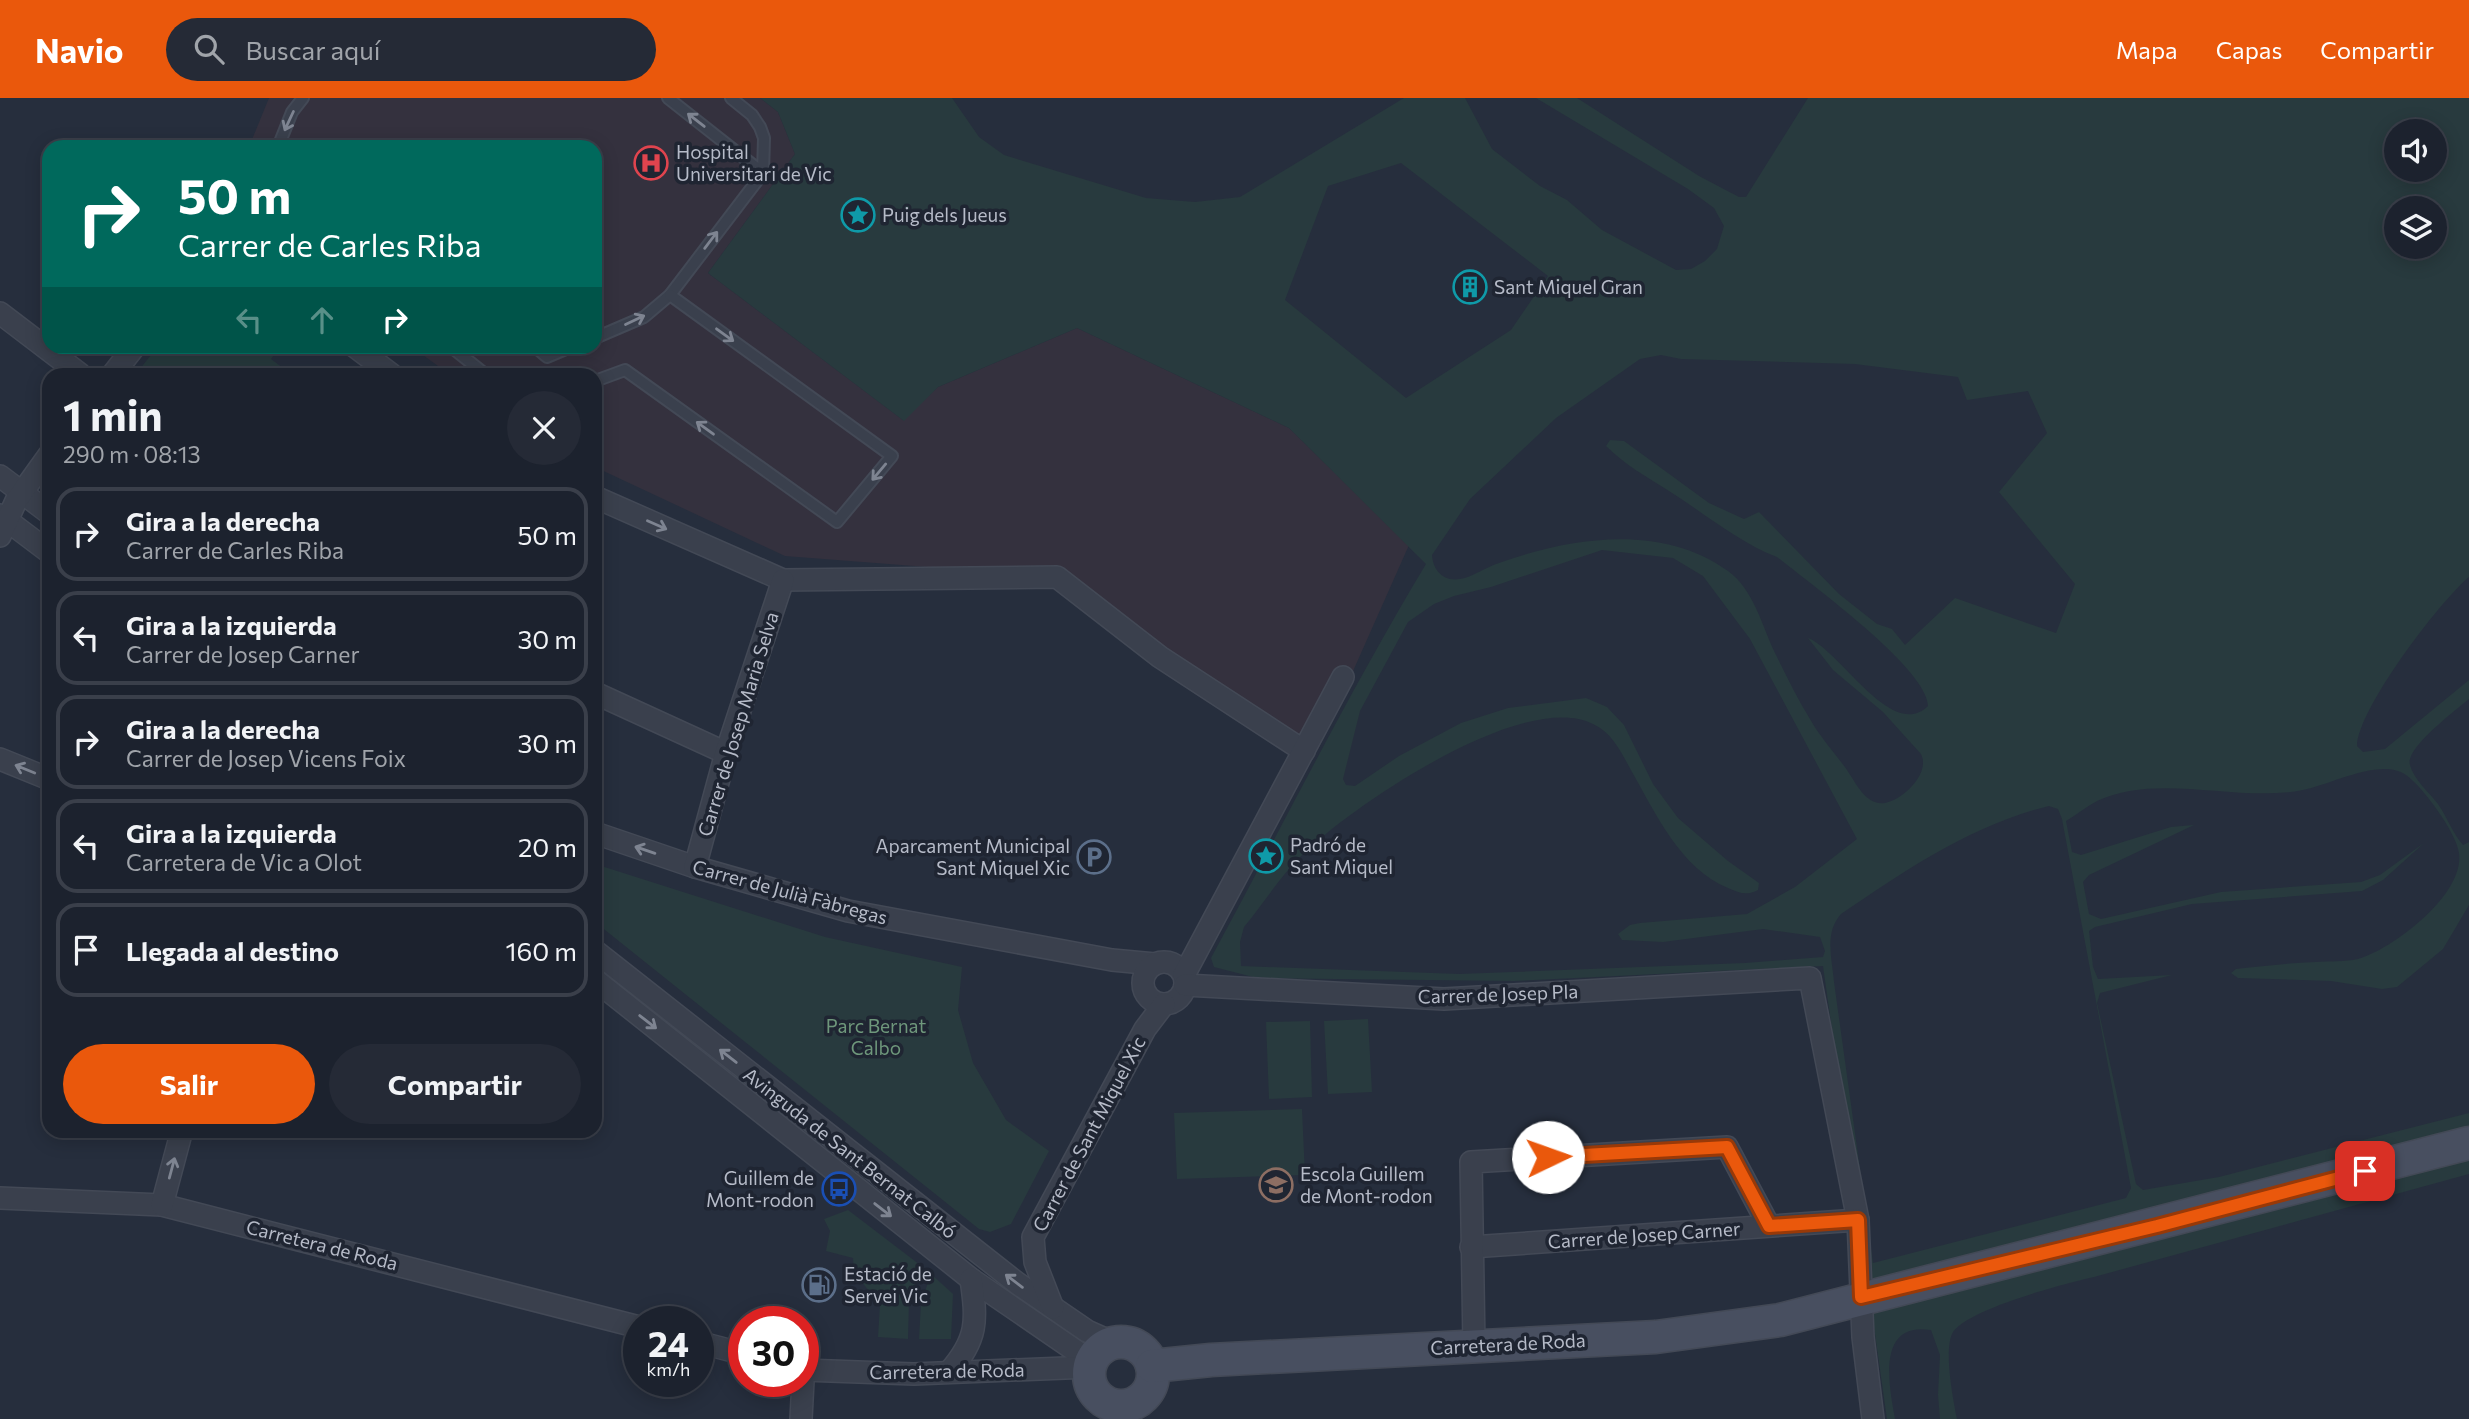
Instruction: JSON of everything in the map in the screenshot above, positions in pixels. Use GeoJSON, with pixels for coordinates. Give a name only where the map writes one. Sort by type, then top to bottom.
{"type":"FeatureCollection","features":[{"type":"Feature","properties":{"kind":"street"},"geometry":{"type":"LineString","coordinates":[[0,313],[42,345]]}},
{"type":"Feature","properties":{"kind":"street"},"geometry":{"type":"LineString","coordinates":[[54,354],[72,368]]}},
{"type":"Feature","properties":{"kind":"street"},"geometry":{"type":"LineString","coordinates":[[118,368],[129,354]]}},
{"type":"Feature","properties":{"kind":"street"},"geometry":{"type":"LineString","coordinates":[[364,354],[382,368]]}},
{"type":"Feature","properties":{"kind":"street"},"geometry":{"type":"LineString","coordinates":[[42,464],[22,491],[3,524],[42,548]]}},
{"type":"Feature","properties":{"kind":"street"},"geometry":{"type":"LineString","coordinates":[[0,476],[42,507]]}},
{"type":"Feature","properties":{"kind":"street"},"geometry":{"type":"LineString","coordinates":[[602,500],[783,580],[1057,577],[1160,657],[1304,751]]}},
{"type":"Feature","properties":{"kind":"street","name":"Carrer de Josep Maria Selva"},"geometry":{"type":"LineString","coordinates":[[695,867],[726,753],[783,580]]}},
{"type":"Feature","properties":{"kind":"street"},"geometry":{"type":"LineString","coordinates":[[1112,960],[1150,998],[1164,1004],[1178,999],[1204,936],[1343,677]]}},
{"type":"Feature","properties":{"kind":"street"},"geometry":{"type":"LineString","coordinates":[[602,696],[726,753]]}},
{"type":"Feature","properties":{"kind":"street"},"geometry":{"type":"LineString","coordinates":[[0,759],[42,776]]}},
{"type":"Feature","properties":{"kind":"street","name":"Carrer de Julià Fàbregas"},"geometry":{"type":"LineString","coordinates":[[602,835],[695,867],[848,911],[1112,960],[1161,963]]}},
{"type":"Feature","properties":{"kind":"street"},"geometry":{"type":"LineString","coordinates":[[1145,991],[1144,976],[1204,936]]}},
{"type":"Feature","properties":{"kind":"street","name":"Avinguda de Sant Bernat Calbó"},"geometry":{"type":"LineString","coordinates":[[602,957],[954,1235],[1087,1331],[1098,1357]]}},
{"type":"Feature","properties":{"kind":"street"},"geometry":{"type":"LineString","coordinates":[[1161,963],[1177,966],[1185,980]]}},
{"type":"Feature","properties":{"kind":"street","name":"Carrer de Josep Pla"},"geometry":{"type":"LineString","coordinates":[[1185,980],[1444,999],[1810,978],[1858,1220]]}},
{"type":"Feature","properties":{"kind":"street","name":"Avinguda de Sant Bernat Calbó"},"geometry":{"type":"LineString","coordinates":[[602,986],[971,1279],[1098,1357]]}},
{"type":"Feature","properties":{"kind":"street","name":"Carrer de Sant Miquel Xic"},"geometry":{"type":"LineString","coordinates":[[1053,1308],[1035,1262],[1033,1237],[1145,1030],[1164,1004]]}},
{"type":"Feature","properties":{"kind":"street"},"geometry":{"type":"LineString","coordinates":[[162,1205],[180,1138]]}},
{"type":"Feature","properties":{"kind":"street","name":"Carretera de Roda"},"geometry":{"type":"LineString","coordinates":[[1152,1367],[1211,1360],[1656,1337],[1780,1320],[1861,1297],[2157,1226],[2469,1143]]}},
{"type":"Feature","properties":{"kind":"street"},"geometry":{"type":"LineString","coordinates":[[1474,1346],[1471,1162],[1727,1147],[1769,1226]]}},
{"type":"Feature","properties":{"kind":"street","name":"Carretera de Roda"},"geometry":{"type":"LineString","coordinates":[[0,1198],[162,1205],[623,1322]]}},
{"type":"Feature","properties":{"kind":"street"},"geometry":{"type":"LineString","coordinates":[[1858,1220],[1861,1297],[1873,1419]]}},
{"type":"Feature","properties":{"kind":"street","name":"Carrer de Josep Carner"},"geometry":{"type":"LineString","coordinates":[[1471,1247],[1858,1220]]}},
{"type":"Feature","properties":{"kind":"street"},"geometry":{"type":"LineString","coordinates":[[949,1372],[972,1343],[976,1316],[971,1279]]}},
{"type":"Feature","properties":{"kind":"street"},"geometry":{"type":"LineString","coordinates":[[1126,1342],[1141,1349],[1152,1367],[1150,1388],[1117,1411],[1091,1385],[1098,1357],[1126,1342]]}},
{"type":"Feature","properties":{"kind":"street","name":"Carretera de Roda"},"geometry":{"type":"LineString","coordinates":[[819,1371],[914,1374],[1098,1357]]}},
{"type":"Feature","properties":{"kind":"street"},"geometry":{"type":"LineString","coordinates":[[801,1419],[802,1397]]}},
{"type":"Feature","properties":{"kind":"lane"},"geometry":{"type":"LineString","coordinates":[[281,140],[292,112],[303,98]]}},
{"type":"Feature","properties":{"kind":"lane"},"geometry":{"type":"LineString","coordinates":[[668,98],[763,173]]}},
{"type":"Feature","properties":{"kind":"lane"},"geometry":{"type":"LineString","coordinates":[[602,335],[644,317],[670,295],[763,173],[764,138],[760,127],[752,115],[731,98]]}},
{"type":"Feature","properties":{"kind":"lane"},"geometry":{"type":"LineString","coordinates":[[602,378],[625,370],[837,522],[892,456],[670,295]]}},
{"type":"Feature","properties":{"kind":"lane"},"geometry":{"type":"LineString","coordinates":[[460,354],[478,368]]}},
{"type":"Feature","properties":{"kind":"shaded area"},"geometry":{"type":"Polygon","coordinates":[[[269,98],[760,98],[778,112],[795,154],[708,273],[903,420],[938,387],[1077,328],[1289,428],[1409,545],[1318,750],[1057,577],[785,556],[602,470],[602,368],[441,368],[422,354],[602,354],[602,140],[252,140],[269,98]]]}},
{"type":"Feature","properties":{"kind":"green space"},"geometry":{"type":"Polygon","coordinates":[[[760,98],[952,98],[979,137],[1004,155],[1146,198],[1195,202],[1240,197],[1404,98],[1465,98],[1492,149],[1540,186],[1567,200],[1602,230],[1676,270],[1691,269],[1705,261],[1717,249],[1724,226],[1714,208],[1688,189],[1536,98],[1577,98],[1699,176],[1739,197],[1746,197],[1808,98],[2469,98],[2469,577],[2439,609],[2402,657],[2371,708],[2361,729],[2357,746],[2363,752],[2385,749],[2469,680],[2469,699],[2423,740],[2415,749],[2410,765],[2418,781],[2438,804],[2459,841],[2463,845],[2469,842],[2469,905],[2443,949],[2397,987],[2382,989],[2331,981],[2238,978],[2231,973],[2236,969],[2358,959],[2407,932],[2439,902],[2458,869],[2459,853],[2445,822],[2413,781],[2396,770],[2383,769],[2355,774],[2303,790],[2278,793],[2146,789],[2120,793],[2097,801],[2066,821],[2072,852],[2081,855],[2171,827],[2194,825],[2089,875],[2083,882],[2089,914],[2101,919],[2221,892],[2361,882],[2380,875],[2424,843],[2383,880],[2362,891],[2192,904],[2095,927],[2089,931],[2093,967],[2098,979],[2172,975],[2100,993],[2097,1003],[2136,1184],[2143,1190],[2219,1177],[2469,1113],[2469,1174],[2062,1285],[1975,1316],[1960,1325],[1952,1334],[1950,1342],[1950,1376],[1957,1419],[1940,1419],[1940,1355],[1931,1330],[1913,1330],[1901,1335],[1890,1358],[1890,1389],[1895,1419],[1887,1419],[1823,966],[1514,981],[1257,978],[1214,967],[1211,958],[1343,710],[1426,564],[1289,428],[1077,328],[938,387],[904,421],[708,273],[795,154],[778,112],[760,98]],[[1401,163],[1328,186],[1285,300],[1406,398],[1511,330],[1548,276],[1401,163]],[[1661,355],[1640,359],[1556,418],[1470,499],[1432,555],[1434,565],[1444,577],[1460,579],[1527,554],[1586,541],[1616,539],[1674,546],[1702,556],[1728,571],[1751,598],[1805,711],[1862,792],[1878,803],[1892,801],[1918,778],[1923,762],[1921,754],[1883,712],[1833,670],[1808,638],[1821,646],[1883,703],[1899,712],[1914,714],[1928,706],[1923,690],[1909,671],[1864,627],[1777,557],[1722,527],[1628,465],[1606,446],[1610,440],[1624,441],[1709,503],[1744,519],[1759,512],[1839,594],[1877,624],[1892,629],[1905,645],[1955,598],[2056,633],[2075,584],[1999,492],[2047,433],[2028,391],[1967,400],[1958,377],[1855,364],[1681,359],[1661,355]],[[1602,550],[1434,604],[1408,622],[1360,711],[1343,779],[1346,785],[1355,786],[1399,756],[1461,723],[1508,708],[1586,698],[1607,707],[1624,725],[1653,784],[1678,818],[1728,861],[1759,883],[1758,890],[1747,893],[1736,891],[1711,879],[1683,854],[1671,839],[1621,751],[1600,728],[1563,718],[1526,723],[1484,737],[1441,757],[1399,782],[1328,832],[1304,853],[1280,880],[1244,927],[1240,942],[1241,966],[1459,974],[1745,963],[1823,957],[1825,951],[1820,937],[1763,929],[1663,942],[1622,940],[1618,934],[1630,925],[1640,923],[1747,914],[1795,887],[1857,839],[1750,639],[1703,576],[1673,558],[1602,550]],[[2049,806],[2021,814],[1966,837],[1889,882],[1841,914],[1832,929],[1830,946],[1834,982],[1873,1263],[2126,1198],[2131,1188],[2062,819],[2058,809],[2049,806]]]}},
{"type":"Feature","properties":{"kind":"green space"},"geometry":{"type":"Polygon","coordinates":[[[152,354],[275,354],[271,359],[283,368],[141,368],[152,354]]]}},
{"type":"Feature","properties":{"kind":"green space","name":"Parc Bernat Calbo"},"geometry":{"type":"Polygon","coordinates":[[[602,866],[825,937],[962,967],[958,1010],[973,1063],[1006,1120],[1049,1151],[1011,1224],[990,1232],[979,1229],[602,928],[602,866]]]}},
{"type":"Feature","properties":{"kind":"green space"},"geometry":{"type":"Polygon","coordinates":[[[1368,1019],[1372,1092],[1328,1094],[1324,1021],[1368,1019]]]}},
{"type":"Feature","properties":{"kind":"green space"},"geometry":{"type":"Polygon","coordinates":[[[1310,1021],[1312,1097],[1269,1099],[1266,1022],[1310,1021]]]}},
{"type":"Feature","properties":{"kind":"green space"},"geometry":{"type":"Polygon","coordinates":[[[1302,1109],[1305,1175],[1177,1179],[1174,1113],[1302,1109]]]}},
{"type":"Feature","properties":{"kind":"green space"},"geometry":{"type":"Polygon","coordinates":[[[848,1210],[924,1268],[909,1300],[908,1339],[878,1337],[880,1305],[854,1272],[853,1258],[826,1251],[830,1231],[824,1219],[848,1210]]]}},
{"type":"Feature","properties":{"kind":"green space"},"geometry":{"type":"Polygon","coordinates":[[[931,1274],[953,1294],[951,1339],[919,1339],[921,1303],[931,1274]]]}},
{"type":"Feature","properties":{"kind":"place","name":"Hospital Universitari de Vic"},"geometry":{"type":"Point","coordinates":[651,163]}},
{"type":"Feature","properties":{"kind":"place","name":"Puig dels Jueus"},"geometry":{"type":"Point","coordinates":[858,215]}},
{"type":"Feature","properties":{"kind":"place","name":"Sant Miquel Gran"},"geometry":{"type":"Point","coordinates":[1470,287]}},
{"type":"Feature","properties":{"kind":"place","name":"Padró de Sant Miquel"},"geometry":{"type":"Point","coordinates":[1266,856]}},
{"type":"Feature","properties":{"kind":"place","name":"Aparcament Municipal Sant Miquel Xic"},"geometry":{"type":"Point","coordinates":[1094,857]}},
{"type":"Feature","properties":{"kind":"place","name":"Escola Guillem de Mont-rodon"},"geometry":{"type":"Point","coordinates":[1276,1185]}},
{"type":"Feature","properties":{"kind":"place","name":"Guillem de Mont-rodon"},"geometry":{"type":"Point","coordinates":[839,1189]}},
{"type":"Feature","properties":{"kind":"place","name":"Estació de Servei Vic"},"geometry":{"type":"Point","coordinates":[819,1285]}},
{"type":"Feature","properties":{"kind":"route"},"geometry":{"type":"LineString","coordinates":[[1548,1157],[1727,1147],[1769,1226],[1858,1220],[1861,1297],[2157,1226],[2365,1171]]}}]}
